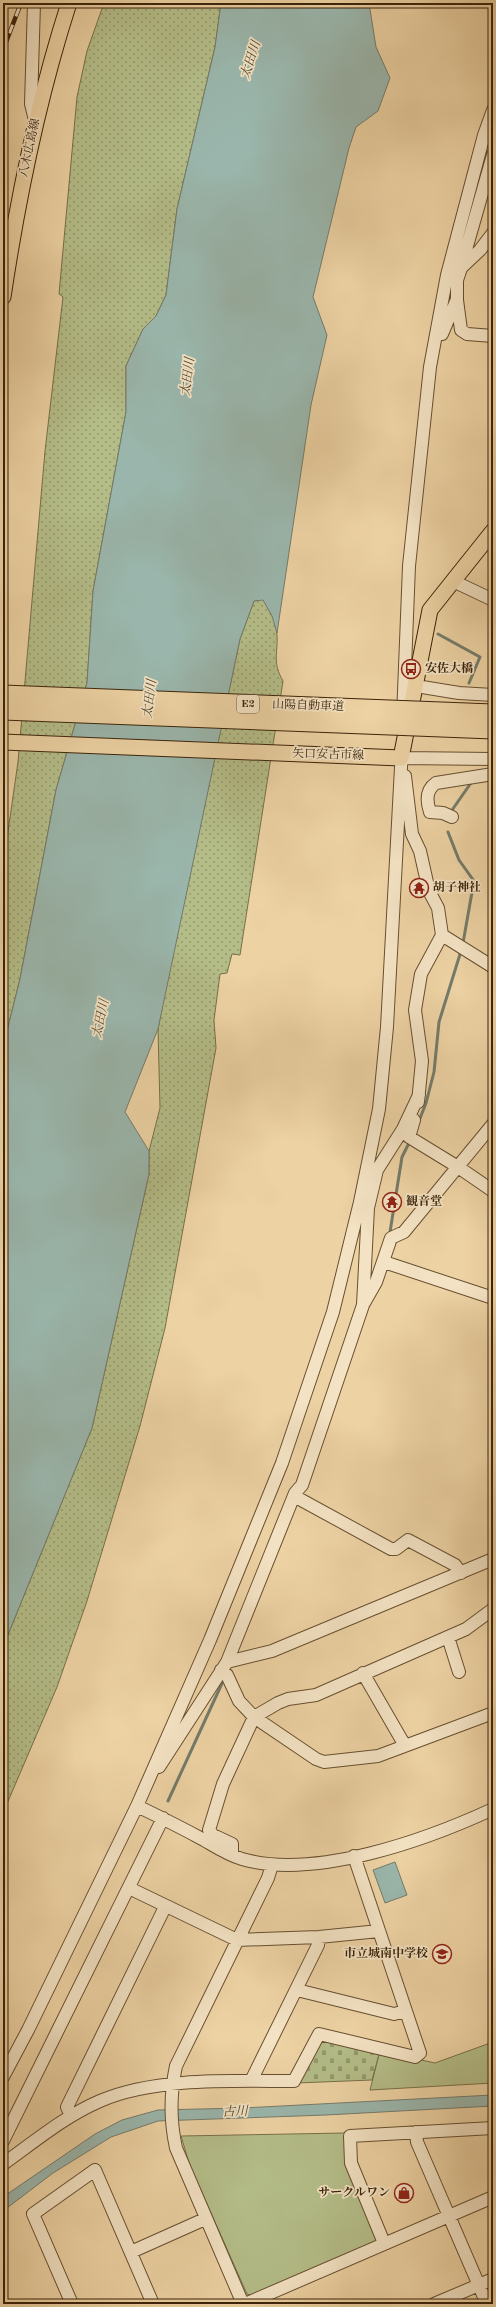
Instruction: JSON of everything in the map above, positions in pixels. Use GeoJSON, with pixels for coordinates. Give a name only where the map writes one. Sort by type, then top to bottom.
{"type":"FeatureCollection","features":[{"type":"Feature","properties":{"kind":"highway","name":"山陽自動車道"},"geometry":{"type":"LineString","coordinates":[[3,694],[493,713]]}},
{"type":"Feature","properties":{"kind":"highway","name":"山陽自動車道"},"geometry":{"type":"LineString","coordinates":[[3,711],[493,730]]}},
{"type":"Feature","properties":{"kind":"main road","name":"八木広島線"},"geometry":{"type":"LineString","coordinates":[[3,297],[15,217],[35,120],[69,3]]}},
{"type":"Feature","properties":{"kind":"main road"},"geometry":{"type":"LineString","coordinates":[[397,757],[416,686],[430,610],[452,580],[484,545],[493,531]]}},
{"type":"Feature","properties":{"kind":"main road","name":"矢口安古市線"},"geometry":{"type":"LineString","coordinates":[[3,742],[397,757]]}},
{"type":"Feature","properties":{"kind":"street"},"geometry":{"type":"LineString","coordinates":[[34,3],[32,104],[35,120]]}},
{"type":"Feature","properties":{"kind":"street"},"geometry":{"type":"LineString","coordinates":[[3,2077],[28,2030],[137,1806],[157,1757],[235,1581],[282,1463],[296,1423],[332,1312],[349,1252],[372,1150],[378,1109],[386,1027],[397,839],[397,757],[409,566],[429,375],[447,275],[484,135],[493,110]]}},
{"type":"Feature","properties":{"kind":"street"},"geometry":{"type":"LineString","coordinates":[[493,155],[461,268],[456,299],[461,330],[467,334],[493,336]]}},
{"type":"Feature","properties":{"kind":"street"},"geometry":{"type":"LineString","coordinates":[[461,268],[480,250],[493,233]]}},
{"type":"Feature","properties":{"kind":"street"},"geometry":{"type":"LineString","coordinates":[[436,334],[442,334],[456,299]]}},
{"type":"Feature","properties":{"kind":"street"},"geometry":{"type":"LineString","coordinates":[[452,580],[493,600]]}},
{"type":"Feature","properties":{"kind":"street"},"geometry":{"type":"LineString","coordinates":[[416,686],[459,693],[493,695]]}},
{"type":"Feature","properties":{"kind":"street"},"geometry":{"type":"LineString","coordinates":[[397,757],[493,759]]}},
{"type":"Feature","properties":{"kind":"street"},"geometry":{"type":"LineString","coordinates":[[397,757],[408,787],[412,834],[420,851],[429,891],[438,908],[442,935],[421,974],[416,1003],[422,1061],[419,1095],[409,1137],[458,1167],[493,1192]]}},
{"type":"Feature","properties":{"kind":"street"},"geometry":{"type":"LineString","coordinates":[[452,817],[443,813],[430,812],[427,793],[429,788],[436,783],[493,774]]}},
{"type":"Feature","properties":{"kind":"street"},"geometry":{"type":"LineString","coordinates":[[442,935],[493,968]]}},
{"type":"Feature","properties":{"kind":"street"},"geometry":{"type":"LineString","coordinates":[[363,1305],[368,1208],[377,1170],[403,1129],[419,1095]]}},
{"type":"Feature","properties":{"kind":"street"},"geometry":{"type":"LineString","coordinates":[[142,1792],[209,1692],[224,1666],[294,1496],[302,1485],[314,1452],[321,1425],[363,1305],[376,1282],[392,1238],[404,1232],[493,1124]]}},
{"type":"Feature","properties":{"kind":"street"},"geometry":{"type":"LineString","coordinates":[[384,1262],[493,1298]]}},
{"type":"Feature","properties":{"kind":"street"},"geometry":{"type":"LineString","coordinates":[[294,1496],[391,1549],[396,1549],[408,1540],[454,1565],[461,1572]]}},
{"type":"Feature","properties":{"kind":"street"},"geometry":{"type":"LineString","coordinates":[[224,1666],[272,1651],[461,1572],[492,1564]]}},
{"type":"Feature","properties":{"kind":"street"},"geometry":{"type":"LineString","coordinates":[[232,1855],[232,1844],[213,1835],[209,1830],[223,1784],[254,1717],[278,1703],[288,1699],[316,1695],[363,1673],[466,1629],[493,1608]]}},
{"type":"Feature","properties":{"kind":"street"},"geometry":{"type":"LineString","coordinates":[[448,1637],[459,1672]]}},
{"type":"Feature","properties":{"kind":"street"},"geometry":{"type":"LineString","coordinates":[[224,1666],[239,1701],[254,1717],[316,1759],[324,1762],[378,1756],[404,1744],[444,1732],[493,1713]]}},
{"type":"Feature","properties":{"kind":"street"},"geometry":{"type":"LineString","coordinates":[[363,1673],[404,1744]]}},
{"type":"Feature","properties":{"kind":"street"},"geometry":{"type":"LineString","coordinates":[[137,1806],[163,1818],[232,1855],[272,1864],[306,1865],[354,1856],[456,1826],[493,1810]]}},
{"type":"Feature","properties":{"kind":"street"},"geometry":{"type":"LineString","coordinates":[[3,2141],[163,1818]]}},
{"type":"Feature","properties":{"kind":"street"},"geometry":{"type":"LineString","coordinates":[[3,2164],[71,2116],[100,2101],[132,2090],[171,2090],[252,2081],[294,2081],[319,2034],[415,2057],[420,2053],[354,1856]]}},
{"type":"Feature","properties":{"kind":"street"},"geometry":{"type":"LineString","coordinates":[[272,1864],[268,1878],[176,2066],[171,2090],[172,2131],[184,2168],[205,2219],[244,2304],[493,2197]]}},
{"type":"Feature","properties":{"kind":"street"},"geometry":{"type":"LineString","coordinates":[[129,1888],[165,1907],[237,1940],[319,1937],[379,1931]]}},
{"type":"Feature","properties":{"kind":"street"},"geometry":{"type":"LineString","coordinates":[[71,2116],[67,2107],[165,1907]]}},
{"type":"Feature","properties":{"kind":"street"},"geometry":{"type":"LineString","coordinates":[[252,2081],[297,1990],[318,1944],[319,1937]]}},
{"type":"Feature","properties":{"kind":"street"},"geometry":{"type":"LineString","coordinates":[[297,1990],[394,2014],[406,2011]]}},
{"type":"Feature","properties":{"kind":"street"},"geometry":{"type":"LineString","coordinates":[[384,2243],[351,2163],[350,2136],[493,2128]]}},
{"type":"Feature","properties":{"kind":"street"},"geometry":{"type":"LineString","coordinates":[[416,2132],[418,2142],[448,2216],[487,2304]]}},
{"type":"Feature","properties":{"kind":"street"},"geometry":{"type":"LineString","coordinates":[[72,2304],[33,2214],[95,2170],[153,2304]]}},
{"type":"Feature","properties":{"kind":"street"},"geometry":{"type":"LineString","coordinates":[[131,2252],[205,2219]]}},
{"type":"Feature","properties":{"kind":"street"},"geometry":{"type":"LineString","coordinates":[[434,2304],[493,2279]]}},
{"type":"Feature","properties":{"kind":"green space"},"geometry":{"type":"Polygon","coordinates":[[[104,3],[221,3],[215,47],[177,209],[166,295],[156,316],[143,329],[126,366],[126,412],[93,591],[87,683],[56,790],[20,979],[3,1047],[3,866],[18,762],[45,451],[63,297],[59,294],[77,97],[87,51],[104,3]]]}},
{"type":"Feature","properties":{"kind":"green space"},"geometry":{"type":"Polygon","coordinates":[[[263,599],[276,625],[276,658],[283,681],[240,955],[232,954],[227,973],[220,974],[214,1020],[216,1048],[165,1328],[140,1426],[87,1601],[57,1687],[3,1813],[3,1647],[92,1428],[149,1174],[149,1151],[160,1108],[158,1029],[166,987],[240,639],[254,601],[263,599]]]}},
{"type":"Feature","properties":{"kind":"green space"},"geometry":{"type":"Polygon","coordinates":[[[319,2040],[380,2051],[372,2080],[297,2083],[319,2040]]]}},
{"type":"Feature","properties":{"kind":"green space"},"geometry":{"type":"Polygon","coordinates":[[[493,2042],[493,2083],[370,2090],[380,2051],[435,2063],[493,2042]]]}},
{"type":"Feature","properties":{"kind":"green space"},"geometry":{"type":"Polygon","coordinates":[[[345,2133],[378,2239],[377,2242],[252,2296],[247,2294],[190,2166],[181,2136],[345,2133]]]}},
{"type":"Feature","properties":{"kind":"water","name":"太田川"},"geometry":{"type":"Polygon","coordinates":[[[221,3],[369,3],[376,47],[390,78],[378,111],[356,127],[349,148],[313,297],[327,335],[311,405],[277,633],[272,616],[263,600],[254,601],[240,639],[158,1029],[125,1112],[149,1151],[149,1174],[92,1428],[3,1647],[3,1047],[20,979],[56,790],[87,683],[93,591],[126,412],[126,366],[143,329],[156,316],[166,295],[177,209],[215,47],[221,3]]]}},
{"type":"Feature","properties":{"kind":"water"},"geometry":{"type":"Polygon","coordinates":[[[395,1862],[407,1895],[385,1903],[373,1870],[395,1862]]]}},
{"type":"Feature","properties":{"kind":"water","name":"古川"},"geometry":{"type":"Polygon","coordinates":[[[493,2095],[493,2106],[326,2115],[158,2121],[111,2137],[53,2173],[3,2211],[3,2197],[95,2134],[122,2120],[158,2110],[243,2108],[493,2095]]]}},
{"type":"Feature","properties":{"kind":"waterway"},"geometry":{"type":"LineString","coordinates":[[438,634],[480,657],[469,683]]}},
{"type":"Feature","properties":{"kind":"waterway"},"geometry":{"type":"LineString","coordinates":[[450,813],[473,780]]}},
{"type":"Feature","properties":{"kind":"waterway"},"geometry":{"type":"LineString","coordinates":[[448,832],[459,860],[474,881],[463,943]]}},
{"type":"Feature","properties":{"kind":"waterway"},"geometry":{"type":"LineString","coordinates":[[419,1121],[426,1103],[434,1072],[439,1022],[461,951]]}},
{"type":"Feature","properties":{"kind":"waterway"},"geometry":{"type":"LineString","coordinates":[[390,1232],[402,1157],[410,1141]]}},
{"type":"Feature","properties":{"kind":"waterway"},"geometry":{"type":"LineString","coordinates":[[168,1801],[224,1679]]}},
{"type":"Feature","properties":{"kind":"railway"},"geometry":{"type":"LineString","coordinates":[[3,50],[21,3]]}},
{"type":"Feature","properties":{"kind":"place","name":"安佐大橋"},"geometry":{"type":"Point","coordinates":[411,669]}},
{"type":"Feature","properties":{"kind":"place","name":"胡子神社"},"geometry":{"type":"Point","coordinates":[419,888]}},
{"type":"Feature","properties":{"kind":"place","name":"観音堂"},"geometry":{"type":"Point","coordinates":[392,1202]}},
{"type":"Feature","properties":{"kind":"place","name":"市立城南中学校"},"geometry":{"type":"Point","coordinates":[442,1954]}},
{"type":"Feature","properties":{"kind":"place","name":"サークルワン"},"geometry":{"type":"Point","coordinates":[404,2193]}}]}
